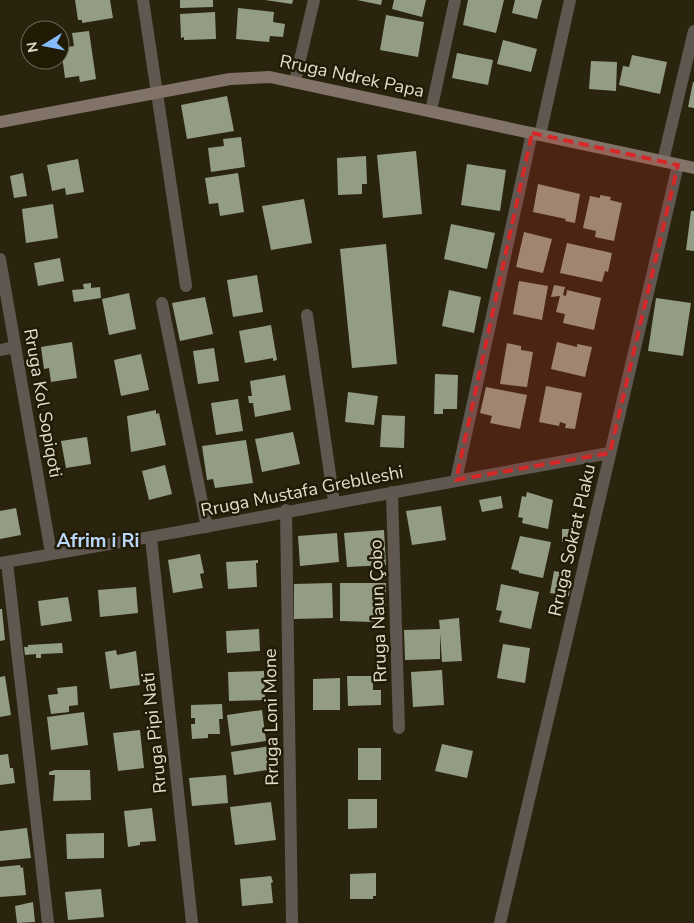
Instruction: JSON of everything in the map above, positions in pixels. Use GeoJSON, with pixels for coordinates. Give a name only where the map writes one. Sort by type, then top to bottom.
{"type":"FeatureCollection","features":[{"type":"Feature","properties":{"kind":"street"},"geometry":{"type":"LineString","coordinates":[[143,0],[186,286]]}},
{"type":"Feature","properties":{"kind":"street"},"geometry":{"type":"LineString","coordinates":[[295,81],[314,0]]}},
{"type":"Feature","properties":{"kind":"street"},"geometry":{"type":"LineString","coordinates":[[432,111],[455,0]]}},
{"type":"Feature","properties":{"kind":"street"},"geometry":{"type":"LineString","coordinates":[[456,480],[536,134],[570,0]]}},
{"type":"Feature","properties":{"kind":"street"},"geometry":{"type":"LineString","coordinates":[[663,161],[694,31]]}},
{"type":"Feature","properties":{"kind":"street","name":"Rruga Ndrek Papa"},"geometry":{"type":"LineString","coordinates":[[0,122],[250,76],[295,81],[694,168]]}},
{"type":"Feature","properties":{"kind":"street","name":"Rruga Sokrat Plaku"},"geometry":{"type":"LineString","coordinates":[[500,923],[678,165]]}},
{"type":"Feature","properties":{"kind":"street","name":"Rruga Kol Sopiqoti"},"geometry":{"type":"LineString","coordinates":[[0,259],[51,553]]}},
{"type":"Feature","properties":{"kind":"street"},"geometry":{"type":"LineString","coordinates":[[162,303],[207,527]]}},
{"type":"Feature","properties":{"kind":"street"},"geometry":{"type":"LineString","coordinates":[[307,315],[334,502]]}},
{"type":"Feature","properties":{"kind":"street"},"geometry":{"type":"LineString","coordinates":[[0,350],[15,347]]}},
{"type":"Feature","properties":{"kind":"street","name":"Rruga Mustafa Greblleshi"},"geometry":{"type":"LineString","coordinates":[[3,562],[151,538],[286,510],[610,453]]}},
{"type":"Feature","properties":{"kind":"street","name":"Rruga Naun Çobo"},"geometry":{"type":"LineString","coordinates":[[392,492],[399,728]]}},
{"type":"Feature","properties":{"kind":"street","name":"Rruga Loni Mone"},"geometry":{"type":"LineString","coordinates":[[286,510],[292,923]]}},
{"type":"Feature","properties":{"kind":"street","name":"Rruga Pipi Nati"},"geometry":{"type":"LineString","coordinates":[[151,538],[192,923]]}},
{"type":"Feature","properties":{"kind":"street"},"geometry":{"type":"LineString","coordinates":[[3,562],[48,923]]}},
{"type":"Feature","properties":{"kind":"highlighted area"},"geometry":{"type":"Polygon","coordinates":[[[532,133],[678,165],[610,453],[456,480],[532,133]]]}},
{"type":"Feature","properties":{"kind":"building"},"geometry":{"type":"Polygon","coordinates":[[[75,0],[110,0],[113,18],[82,23],[82,20],[78,20],[75,0]]]}},
{"type":"Feature","properties":{"kind":"building"},"geometry":{"type":"Polygon","coordinates":[[[180,0],[213,0],[213,7],[180,8],[180,0]]]}},
{"type":"Feature","properties":{"kind":"building"},"geometry":{"type":"Polygon","coordinates":[[[265,0],[293,0],[292,4],[265,0]]]}},
{"type":"Feature","properties":{"kind":"building"},"geometry":{"type":"Polygon","coordinates":[[[357,0],[382,0],[381,5],[357,0]]]}},
{"type":"Feature","properties":{"kind":"building"},"geometry":{"type":"Polygon","coordinates":[[[394,0],[426,0],[422,17],[392,9],[394,0]]]}},
{"type":"Feature","properties":{"kind":"building"},"geometry":{"type":"Polygon","coordinates":[[[468,0],[504,0],[496,33],[463,25],[468,0]]]}},
{"type":"Feature","properties":{"kind":"building"},"geometry":{"type":"Polygon","coordinates":[[[515,0],[542,0],[537,19],[512,13],[515,0]]]}},
{"type":"Feature","properties":{"kind":"building"},"geometry":{"type":"Polygon","coordinates":[[[238,8],[274,12],[273,22],[285,24],[283,37],[270,36],[269,42],[236,39],[238,8]]]}},
{"type":"Feature","properties":{"kind":"building"},"geometry":{"type":"Polygon","coordinates":[[[215,12],[216,39],[184,40],[184,37],[181,38],[180,14],[215,12]]]}},
{"type":"Feature","properties":{"kind":"building"},"geometry":{"type":"Polygon","coordinates":[[[386,15],[424,22],[418,57],[380,50],[386,15]]]}},
{"type":"Feature","properties":{"kind":"building"},"geometry":{"type":"Polygon","coordinates":[[[89,31],[96,79],[80,82],[79,76],[65,78],[64,70],[70,70],[70,47],[74,46],[72,33],[89,31]]]}},
{"type":"Feature","properties":{"kind":"building"},"geometry":{"type":"Polygon","coordinates":[[[503,40],[537,49],[531,72],[497,64],[503,40]]]}},
{"type":"Feature","properties":{"kind":"building"},"geometry":{"type":"Polygon","coordinates":[[[457,53],[493,60],[488,85],[452,78],[457,53]]]}},
{"type":"Feature","properties":{"kind":"building"},"geometry":{"type":"Polygon","coordinates":[[[632,55],[667,62],[660,94],[619,85],[623,66],[629,67],[632,55]]]}},
{"type":"Feature","properties":{"kind":"building"},"geometry":{"type":"Polygon","coordinates":[[[591,61],[617,62],[616,91],[589,89],[591,61]]]}},
{"type":"Feature","properties":{"kind":"building"},"geometry":{"type":"Polygon","coordinates":[[[694,82],[694,108],[688,107],[694,82]]]}},
{"type":"Feature","properties":{"kind":"building"},"geometry":{"type":"Polygon","coordinates":[[[227,96],[234,131],[187,139],[181,105],[227,96]]]}},
{"type":"Feature","properties":{"kind":"building"},"geometry":{"type":"Polygon","coordinates":[[[241,137],[245,167],[211,172],[208,148],[224,146],[223,139],[241,137]]]}},
{"type":"Feature","properties":{"kind":"building"},"geometry":{"type":"Polygon","coordinates":[[[416,151],[422,214],[383,218],[377,155],[416,151]]]}},
{"type":"Feature","properties":{"kind":"building"},"geometry":{"type":"Polygon","coordinates":[[[366,156],[367,184],[362,184],[362,194],[338,195],[337,158],[366,156]]]}},
{"type":"Feature","properties":{"kind":"building"},"geometry":{"type":"Polygon","coordinates":[[[78,159],[84,192],[66,195],[65,188],[52,191],[47,165],[78,159]]]}},
{"type":"Feature","properties":{"kind":"building"},"geometry":{"type":"Polygon","coordinates":[[[467,164],[506,170],[500,211],[461,205],[467,164]]]}},
{"type":"Feature","properties":{"kind":"building"},"geometry":{"type":"Polygon","coordinates":[[[23,173],[27,196],[14,198],[10,176],[23,173]]]}},
{"type":"Feature","properties":{"kind":"building"},"geometry":{"type":"Polygon","coordinates":[[[238,173],[244,212],[220,216],[218,203],[209,204],[205,178],[238,173]]]}},
{"type":"Feature","properties":{"kind":"building"},"geometry":{"type":"Polygon","coordinates":[[[538,184],[580,194],[575,223],[565,221],[566,219],[533,212],[538,184]]]}},
{"type":"Feature","properties":{"kind":"building"},"geometry":{"type":"Polygon","coordinates":[[[600,195],[611,197],[610,200],[622,203],[614,241],[595,237],[596,231],[583,228],[590,196],[600,198],[600,195]]]}},
{"type":"Feature","properties":{"kind":"building"},"geometry":{"type":"Polygon","coordinates":[[[304,199],[312,243],[271,250],[262,206],[304,199]]]}},
{"type":"Feature","properties":{"kind":"building"},"geometry":{"type":"Polygon","coordinates":[[[53,204],[58,238],[26,243],[22,209],[53,204]]]}},
{"type":"Feature","properties":{"kind":"building"},"geometry":{"type":"Polygon","coordinates":[[[691,211],[694,211],[694,251],[686,250],[691,211]]]}},
{"type":"Feature","properties":{"kind":"building"},"geometry":{"type":"Polygon","coordinates":[[[451,224],[495,233],[487,269],[444,259],[451,224]]]}},
{"type":"Feature","properties":{"kind":"building"},"geometry":{"type":"Polygon","coordinates":[[[524,232],[552,239],[543,273],[516,267],[524,232]]]}},
{"type":"Feature","properties":{"kind":"building"},"geometry":{"type":"Polygon","coordinates":[[[567,243],[612,253],[608,272],[605,271],[602,282],[560,273],[567,243]]]}},
{"type":"Feature","properties":{"kind":"building"},"geometry":{"type":"Polygon","coordinates":[[[386,244],[397,364],[352,368],[340,249],[386,244]]]}},
{"type":"Feature","properties":{"kind":"building"},"geometry":{"type":"Polygon","coordinates":[[[60,258],[64,281],[38,286],[34,263],[60,258]]]}},
{"type":"Feature","properties":{"kind":"building"},"geometry":{"type":"Polygon","coordinates":[[[257,275],[263,312],[233,317],[227,280],[257,275]]]}},
{"type":"Feature","properties":{"kind":"building"},"geometry":{"type":"Polygon","coordinates":[[[519,281],[548,286],[542,320],[513,314],[519,281]]]}},
{"type":"Feature","properties":{"kind":"building"},"geometry":{"type":"Polygon","coordinates":[[[91,283],[91,288],[100,287],[101,298],[74,302],[72,290],[84,289],[83,284],[91,283]]]}},
{"type":"Feature","properties":{"kind":"building"},"geometry":{"type":"Polygon","coordinates":[[[554,285],[565,287],[563,295],[566,296],[567,290],[601,298],[594,330],[563,323],[565,314],[556,312],[560,296],[551,297],[554,285]]]}},
{"type":"Feature","properties":{"kind":"building"},"geometry":{"type":"Polygon","coordinates":[[[449,290],[481,297],[474,333],[442,326],[449,290]]]}},
{"type":"Feature","properties":{"kind":"building"},"geometry":{"type":"Polygon","coordinates":[[[129,293],[136,329],[109,335],[102,299],[129,293]]]}},
{"type":"Feature","properties":{"kind":"building"},"geometry":{"type":"Polygon","coordinates":[[[205,297],[213,334],[180,341],[172,303],[205,297]]]}},
{"type":"Feature","properties":{"kind":"building"},"geometry":{"type":"Polygon","coordinates":[[[656,298],[691,303],[683,356],[648,351],[656,298]]]}},
{"type":"Feature","properties":{"kind":"building"},"geometry":{"type":"Polygon","coordinates":[[[271,325],[277,360],[273,361],[273,358],[245,363],[239,331],[271,325]]]}},
{"type":"Feature","properties":{"kind":"building"},"geometry":{"type":"Polygon","coordinates":[[[72,342],[77,378],[51,382],[49,368],[44,369],[41,347],[72,342]]]}},
{"type":"Feature","properties":{"kind":"building"},"geometry":{"type":"Polygon","coordinates":[[[557,342],[577,347],[577,344],[592,347],[585,377],[551,369],[557,342]]]}},
{"type":"Feature","properties":{"kind":"building"},"geometry":{"type":"Polygon","coordinates":[[[507,343],[521,346],[521,350],[533,352],[527,387],[500,384],[507,343]]]}},
{"type":"Feature","properties":{"kind":"building"},"geometry":{"type":"Polygon","coordinates":[[[214,348],[219,381],[198,384],[193,351],[214,348]]]}},
{"type":"Feature","properties":{"kind":"building"},"geometry":{"type":"Polygon","coordinates":[[[141,354],[149,390],[121,396],[114,360],[141,354]]]}},
{"type":"Feature","properties":{"kind":"building"},"geometry":{"type":"Polygon","coordinates":[[[435,374],[458,375],[457,409],[443,409],[443,414],[434,414],[435,374]]]}},
{"type":"Feature","properties":{"kind":"building"},"geometry":{"type":"Polygon","coordinates":[[[285,375],[291,410],[255,417],[253,403],[249,403],[248,396],[252,396],[250,381],[285,375]]]}},
{"type":"Feature","properties":{"kind":"building"},"geometry":{"type":"Polygon","coordinates":[[[546,386],[582,393],[575,429],[565,428],[566,424],[560,422],[559,426],[539,422],[546,386]]]}},
{"type":"Feature","properties":{"kind":"building"},"geometry":{"type":"Polygon","coordinates":[[[486,387],[527,395],[520,429],[490,423],[492,416],[480,413],[486,387]]]}},
{"type":"Feature","properties":{"kind":"building"},"geometry":{"type":"Polygon","coordinates":[[[348,392],[378,396],[374,425],[345,422],[348,392]]]}},
{"type":"Feature","properties":{"kind":"building"},"geometry":{"type":"Polygon","coordinates":[[[238,399],[243,431],[216,435],[211,403],[238,399]]]}},
{"type":"Feature","properties":{"kind":"building"},"geometry":{"type":"Polygon","coordinates":[[[156,410],[156,414],[159,413],[166,445],[131,452],[127,416],[156,410]]]}},
{"type":"Feature","properties":{"kind":"building"},"geometry":{"type":"Polygon","coordinates":[[[382,415],[405,416],[404,448],[380,447],[382,415]]]}},
{"type":"Feature","properties":{"kind":"building"},"geometry":{"type":"Polygon","coordinates":[[[293,432],[300,464],[262,472],[255,439],[293,432]]]}},
{"type":"Feature","properties":{"kind":"building"},"geometry":{"type":"Polygon","coordinates":[[[87,437],[91,464],[66,468],[61,441],[87,437]]]}},
{"type":"Feature","properties":{"kind":"building"},"geometry":{"type":"Polygon","coordinates":[[[246,440],[253,483],[215,488],[213,479],[207,480],[202,446],[246,440]]]}},
{"type":"Feature","properties":{"kind":"building"},"geometry":{"type":"Polygon","coordinates":[[[165,465],[172,494],[149,500],[142,471],[165,465]]]}},
{"type":"Feature","properties":{"kind":"building"},"geometry":{"type":"Polygon","coordinates":[[[527,492],[553,500],[548,529],[522,523],[523,518],[518,517],[522,496],[526,497],[527,492]]]}},
{"type":"Feature","properties":{"kind":"building"},"geometry":{"type":"Polygon","coordinates":[[[501,496],[503,508],[482,512],[479,500],[501,496]]]}},
{"type":"Feature","properties":{"kind":"building"},"geometry":{"type":"Polygon","coordinates":[[[441,506],[446,540],[412,545],[406,511],[441,506]]]}},
{"type":"Feature","properties":{"kind":"building"},"geometry":{"type":"Polygon","coordinates":[[[16,508],[21,535],[0,539],[0,511],[16,508]]]}},
{"type":"Feature","properties":{"kind":"building"},"geometry":{"type":"Polygon","coordinates":[[[562,529],[580,529],[579,543],[562,542],[562,529]]]}},
{"type":"Feature","properties":{"kind":"building"},"geometry":{"type":"Polygon","coordinates":[[[384,530],[386,565],[347,567],[344,533],[384,530]]]}},
{"type":"Feature","properties":{"kind":"building"},"geometry":{"type":"Polygon","coordinates":[[[337,533],[339,562],[300,566],[298,536],[337,533]]]}},
{"type":"Feature","properties":{"kind":"building"},"geometry":{"type":"Polygon","coordinates":[[[520,536],[551,542],[543,578],[519,573],[519,571],[511,569],[520,536]]]}},
{"type":"Feature","properties":{"kind":"building"},"geometry":{"type":"Polygon","coordinates":[[[200,554],[204,573],[200,574],[203,588],[173,593],[168,560],[200,554]]]}},
{"type":"Feature","properties":{"kind":"building"},"geometry":{"type":"Polygon","coordinates":[[[258,560],[258,563],[256,563],[257,587],[228,589],[226,562],[258,560]]]}},
{"type":"Feature","properties":{"kind":"building"},"geometry":{"type":"Polygon","coordinates":[[[554,571],[572,574],[569,596],[550,593],[554,571]]]}},
{"type":"Feature","properties":{"kind":"building"},"geometry":{"type":"Polygon","coordinates":[[[332,583],[333,618],[294,619],[294,584],[332,583]]]}},
{"type":"Feature","properties":{"kind":"building"},"geometry":{"type":"Polygon","coordinates":[[[340,583],[386,583],[386,609],[374,609],[374,622],[340,621],[340,583]]]}},
{"type":"Feature","properties":{"kind":"building"},"geometry":{"type":"Polygon","coordinates":[[[501,584],[539,592],[531,629],[499,622],[502,611],[496,610],[501,584]]]}},
{"type":"Feature","properties":{"kind":"building"},"geometry":{"type":"Polygon","coordinates":[[[136,587],[138,613],[100,617],[98,590],[136,587]]]}},
{"type":"Feature","properties":{"kind":"building"},"geometry":{"type":"Polygon","coordinates":[[[68,597],[72,621],[41,626],[38,601],[68,597]]]}},
{"type":"Feature","properties":{"kind":"building"},"geometry":{"type":"Polygon","coordinates":[[[0,609],[2,609],[5,640],[0,641],[0,609]]]}},
{"type":"Feature","properties":{"kind":"building"},"geometry":{"type":"Polygon","coordinates":[[[459,618],[462,661],[442,662],[440,633],[440,659],[405,660],[404,630],[440,629],[439,620],[459,618]]]}},
{"type":"Feature","properties":{"kind":"building"},"geometry":{"type":"Polygon","coordinates":[[[259,629],[260,651],[227,653],[226,631],[259,629]]]}},
{"type":"Feature","properties":{"kind":"building"},"geometry":{"type":"Polygon","coordinates":[[[62,643],[63,653],[41,654],[41,658],[36,658],[36,654],[25,655],[24,647],[28,647],[28,645],[62,643]]]}},
{"type":"Feature","properties":{"kind":"building"},"geometry":{"type":"Polygon","coordinates":[[[503,644],[530,648],[525,683],[497,678],[503,644]]]}},
{"type":"Feature","properties":{"kind":"building"},"geometry":{"type":"Polygon","coordinates":[[[116,650],[117,655],[136,651],[140,685],[110,689],[105,652],[116,650]]]}},
{"type":"Feature","properties":{"kind":"building"},"geometry":{"type":"Polygon","coordinates":[[[442,670],[444,705],[413,707],[411,672],[442,670]]]}},
{"type":"Feature","properties":{"kind":"building"},"geometry":{"type":"Polygon","coordinates":[[[264,671],[265,700],[229,701],[228,672],[264,671]]]}},
{"type":"Feature","properties":{"kind":"building"},"geometry":{"type":"Polygon","coordinates":[[[5,676],[11,715],[0,717],[0,677],[5,676]]]}},
{"type":"Feature","properties":{"kind":"building"},"geometry":{"type":"Polygon","coordinates":[[[347,676],[373,676],[373,690],[381,690],[381,705],[348,706],[347,676]]]}},
{"type":"Feature","properties":{"kind":"building"},"geometry":{"type":"Polygon","coordinates":[[[340,678],[340,710],[313,710],[313,679],[340,678]]]}},
{"type":"Feature","properties":{"kind":"building"},"geometry":{"type":"Polygon","coordinates":[[[77,686],[78,705],[69,706],[69,712],[51,714],[48,695],[58,694],[57,688],[77,686]]]}},
{"type":"Feature","properties":{"kind":"building"},"geometry":{"type":"Polygon","coordinates":[[[222,704],[223,719],[219,719],[220,734],[208,734],[208,738],[192,739],[191,724],[195,724],[195,718],[191,718],[191,705],[222,704]]]}},
{"type":"Feature","properties":{"kind":"building"},"geometry":{"type":"Polygon","coordinates":[[[262,710],[266,741],[231,746],[227,715],[262,710]]]}},
{"type":"Feature","properties":{"kind":"building"},"geometry":{"type":"Polygon","coordinates":[[[84,712],[88,745],[51,750],[47,717],[84,712]]]}},
{"type":"Feature","properties":{"kind":"building"},"geometry":{"type":"Polygon","coordinates":[[[140,730],[144,768],[118,771],[113,733],[140,730]]]}},
{"type":"Feature","properties":{"kind":"building"},"geometry":{"type":"Polygon","coordinates":[[[442,744],[473,751],[467,778],[435,771],[442,744]]]}},
{"type":"Feature","properties":{"kind":"building"},"geometry":{"type":"Polygon","coordinates":[[[271,746],[274,769],[234,775],[231,752],[271,746]]]}},
{"type":"Feature","properties":{"kind":"building"},"geometry":{"type":"Polygon","coordinates":[[[358,748],[381,748],[381,780],[358,780],[358,748]]]}},
{"type":"Feature","properties":{"kind":"building"},"geometry":{"type":"Polygon","coordinates":[[[8,754],[10,768],[13,768],[15,783],[0,785],[0,755],[8,754]]]}},
{"type":"Feature","properties":{"kind":"building"},"geometry":{"type":"Polygon","coordinates":[[[55,770],[90,770],[91,800],[53,801],[55,775],[49,775],[49,772],[55,770]]]}},
{"type":"Feature","properties":{"kind":"building"},"geometry":{"type":"Polygon","coordinates":[[[226,775],[228,803],[192,806],[189,778],[226,775]]]}},
{"type":"Feature","properties":{"kind":"building"},"geometry":{"type":"Polygon","coordinates":[[[348,799],[377,799],[377,828],[348,829],[348,799]]]}},
{"type":"Feature","properties":{"kind":"building"},"geometry":{"type":"Polygon","coordinates":[[[271,802],[276,840],[235,845],[230,807],[271,802]]]}},
{"type":"Feature","properties":{"kind":"building"},"geometry":{"type":"Polygon","coordinates":[[[152,808],[156,841],[140,842],[140,845],[128,847],[124,811],[152,808]]]}},
{"type":"Feature","properties":{"kind":"building"},"geometry":{"type":"Polygon","coordinates":[[[27,828],[31,858],[0,861],[0,831],[27,828]]]}},
{"type":"Feature","properties":{"kind":"building"},"geometry":{"type":"Polygon","coordinates":[[[104,833],[104,858],[67,859],[66,834],[104,833]]]}},
{"type":"Feature","properties":{"kind":"building"},"geometry":{"type":"Polygon","coordinates":[[[20,865],[21,868],[23,867],[26,895],[0,897],[0,867],[20,865]]]}},
{"type":"Feature","properties":{"kind":"building"},"geometry":{"type":"Polygon","coordinates":[[[376,873],[376,896],[373,896],[373,899],[350,899],[350,874],[376,873]]]}},
{"type":"Feature","properties":{"kind":"building"},"geometry":{"type":"Polygon","coordinates":[[[271,876],[273,882],[271,883],[273,903],[242,906],[240,879],[271,876]]]}},
{"type":"Feature","properties":{"kind":"building"},"geometry":{"type":"Polygon","coordinates":[[[101,889],[104,917],[68,920],[65,892],[101,889]]]}},
{"type":"Feature","properties":{"kind":"building"},"geometry":{"type":"Polygon","coordinates":[[[33,902],[35,922],[17,923],[15,906],[33,902]]]}},
{"type":"Feature","properties":{"kind":"district","name":"Afrim i Ri"},"geometry":{"type":"Point","coordinates":[98,541]}}]}
